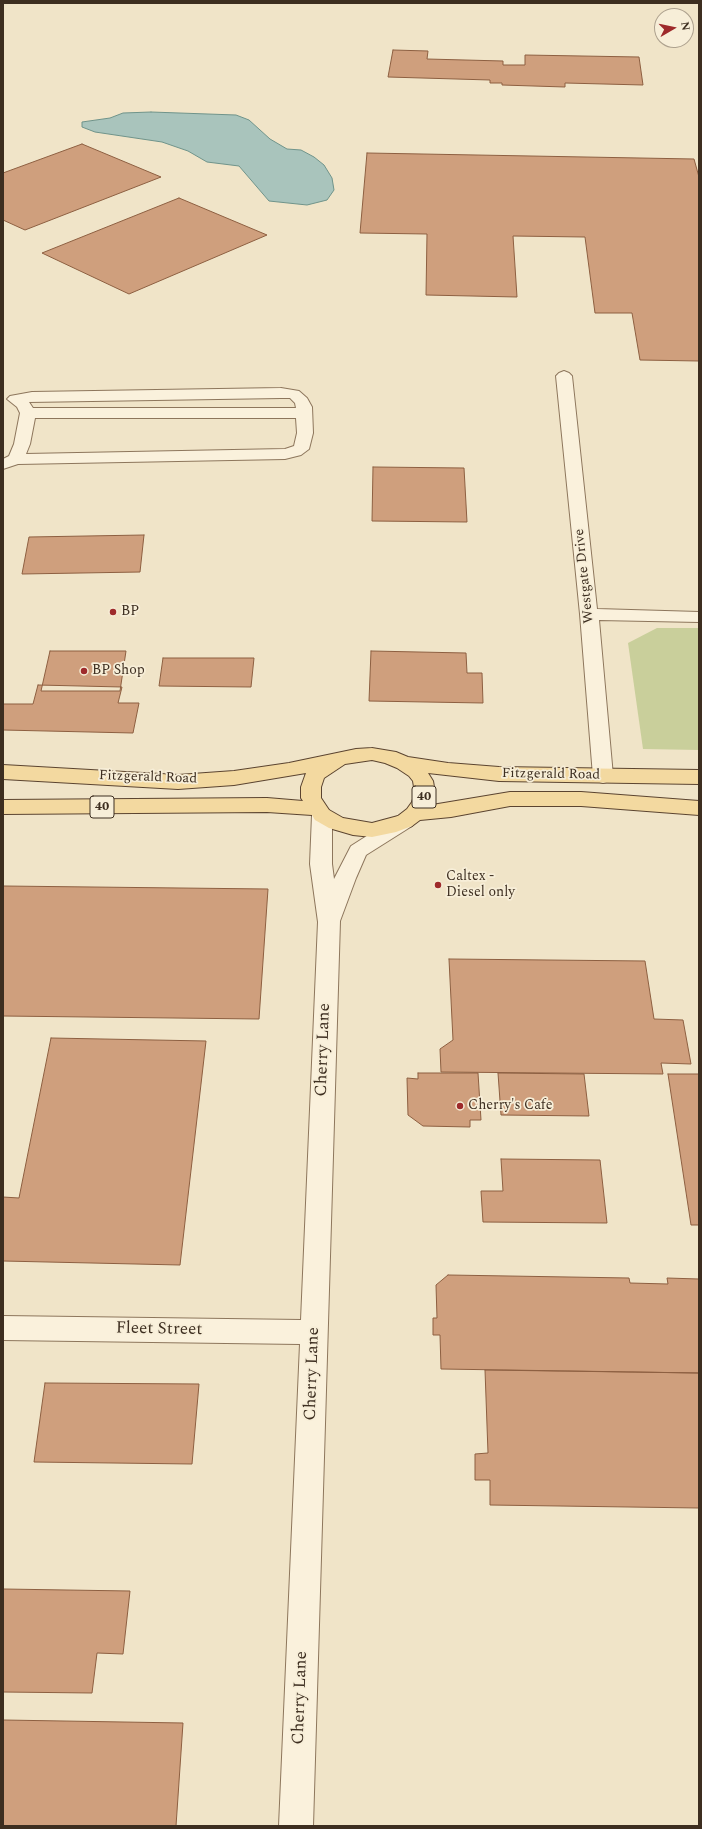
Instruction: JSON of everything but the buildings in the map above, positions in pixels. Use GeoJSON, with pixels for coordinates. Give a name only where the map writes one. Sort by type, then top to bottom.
{"type":"FeatureCollection","features":[{"type":"Feature","properties":{"kind":"main road","name":"40"},"geometry":{"type":"LineString","coordinates":[[372,754],[389,757],[404,763],[416,771],[423,782],[425,793],[422,804],[410,818],[389,827],[372,830],[353,828],[336,823],[320,812],[311,798],[311,786],[316,775],[326,766],[339,759],[356,755],[372,754]]}},
{"type":"Feature","properties":{"kind":"main road","name":"Fitzgerald Road"},"geometry":{"type":"LineString","coordinates":[[3,772],[178,782],[234,778],[289,770],[339,759]]}},
{"type":"Feature","properties":{"kind":"main road","name":"Fitzgerald Road"},"geometry":{"type":"LineString","coordinates":[[404,763],[448,770],[499,774],[699,777]]}},
{"type":"Feature","properties":{"kind":"main road","name":"Fitzgerald Road"},"geometry":{"type":"LineString","coordinates":[[410,818],[510,799],[581,800],[699,808]]}},
{"type":"Feature","properties":{"kind":"main road","name":"Fitzgerald Road"},"geometry":{"type":"LineString","coordinates":[[3,807],[267,805],[320,812]]}},
{"type":"Feature","properties":{"kind":"street","name":"Westgate Drive"},"geometry":{"type":"LineString","coordinates":[[564,376],[589,614],[603,776]]}},
{"type":"Feature","properties":{"kind":"street"},"geometry":{"type":"LineString","coordinates":[[9,399],[39,396],[294,394],[302,401],[304,407],[302,413],[305,433],[301,448],[295,452],[285,454],[10,462]]}},
{"type":"Feature","properties":{"kind":"street"},"geometry":{"type":"LineString","coordinates":[[9,399],[23,404],[28,413],[22,444],[10,462]]}},
{"type":"Feature","properties":{"kind":"street"},"geometry":{"type":"LineString","coordinates":[[28,413],[302,413]]}},
{"type":"Feature","properties":{"kind":"street"},"geometry":{"type":"LineString","coordinates":[[589,614],[699,617]]}},
{"type":"Feature","properties":{"kind":"street","name":"Cherry Lane"},"geometry":{"type":"LineString","coordinates":[[296,1826],[329,922],[321,864],[320,812]]}},
{"type":"Feature","properties":{"kind":"street","name":"Cherry Lane"},"geometry":{"type":"LineString","coordinates":[[329,922],[345,878],[358,851],[410,818]]}},
{"type":"Feature","properties":{"kind":"street","name":"Fleet Street"},"geometry":{"type":"LineString","coordinates":[[3,1328],[314,1332]]}},
{"type":"Feature","properties":{"kind":"green space"},"geometry":{"type":"Polygon","coordinates":[[[657,628],[699,628],[699,750],[643,749],[628,643],[657,628]]]}},
{"type":"Feature","properties":{"kind":"water"},"geometry":{"type":"Polygon","coordinates":[[[151,112],[236,115],[249,120],[270,139],[287,149],[301,150],[314,157],[324,165],[332,178],[334,190],[327,200],[307,205],[269,201],[239,166],[207,162],[188,151],[162,142],[95,132],[82,127],[82,122],[110,118],[123,113],[151,112]]]}},
{"type":"Feature","properties":{"kind":"place","name":"BP"},"geometry":{"type":"Point","coordinates":[113,612]}},
{"type":"Feature","properties":{"kind":"place","name":"BP Shop"},"geometry":{"type":"Point","coordinates":[84,671]}},
{"type":"Feature","properties":{"kind":"place","name":"Caltex - Diesel only"},"geometry":{"type":"Point","coordinates":[438,885]}},
{"type":"Feature","properties":{"kind":"place","name":"Cherry's Cafe"},"geometry":{"type":"Point","coordinates":[460,1106]}}]}
